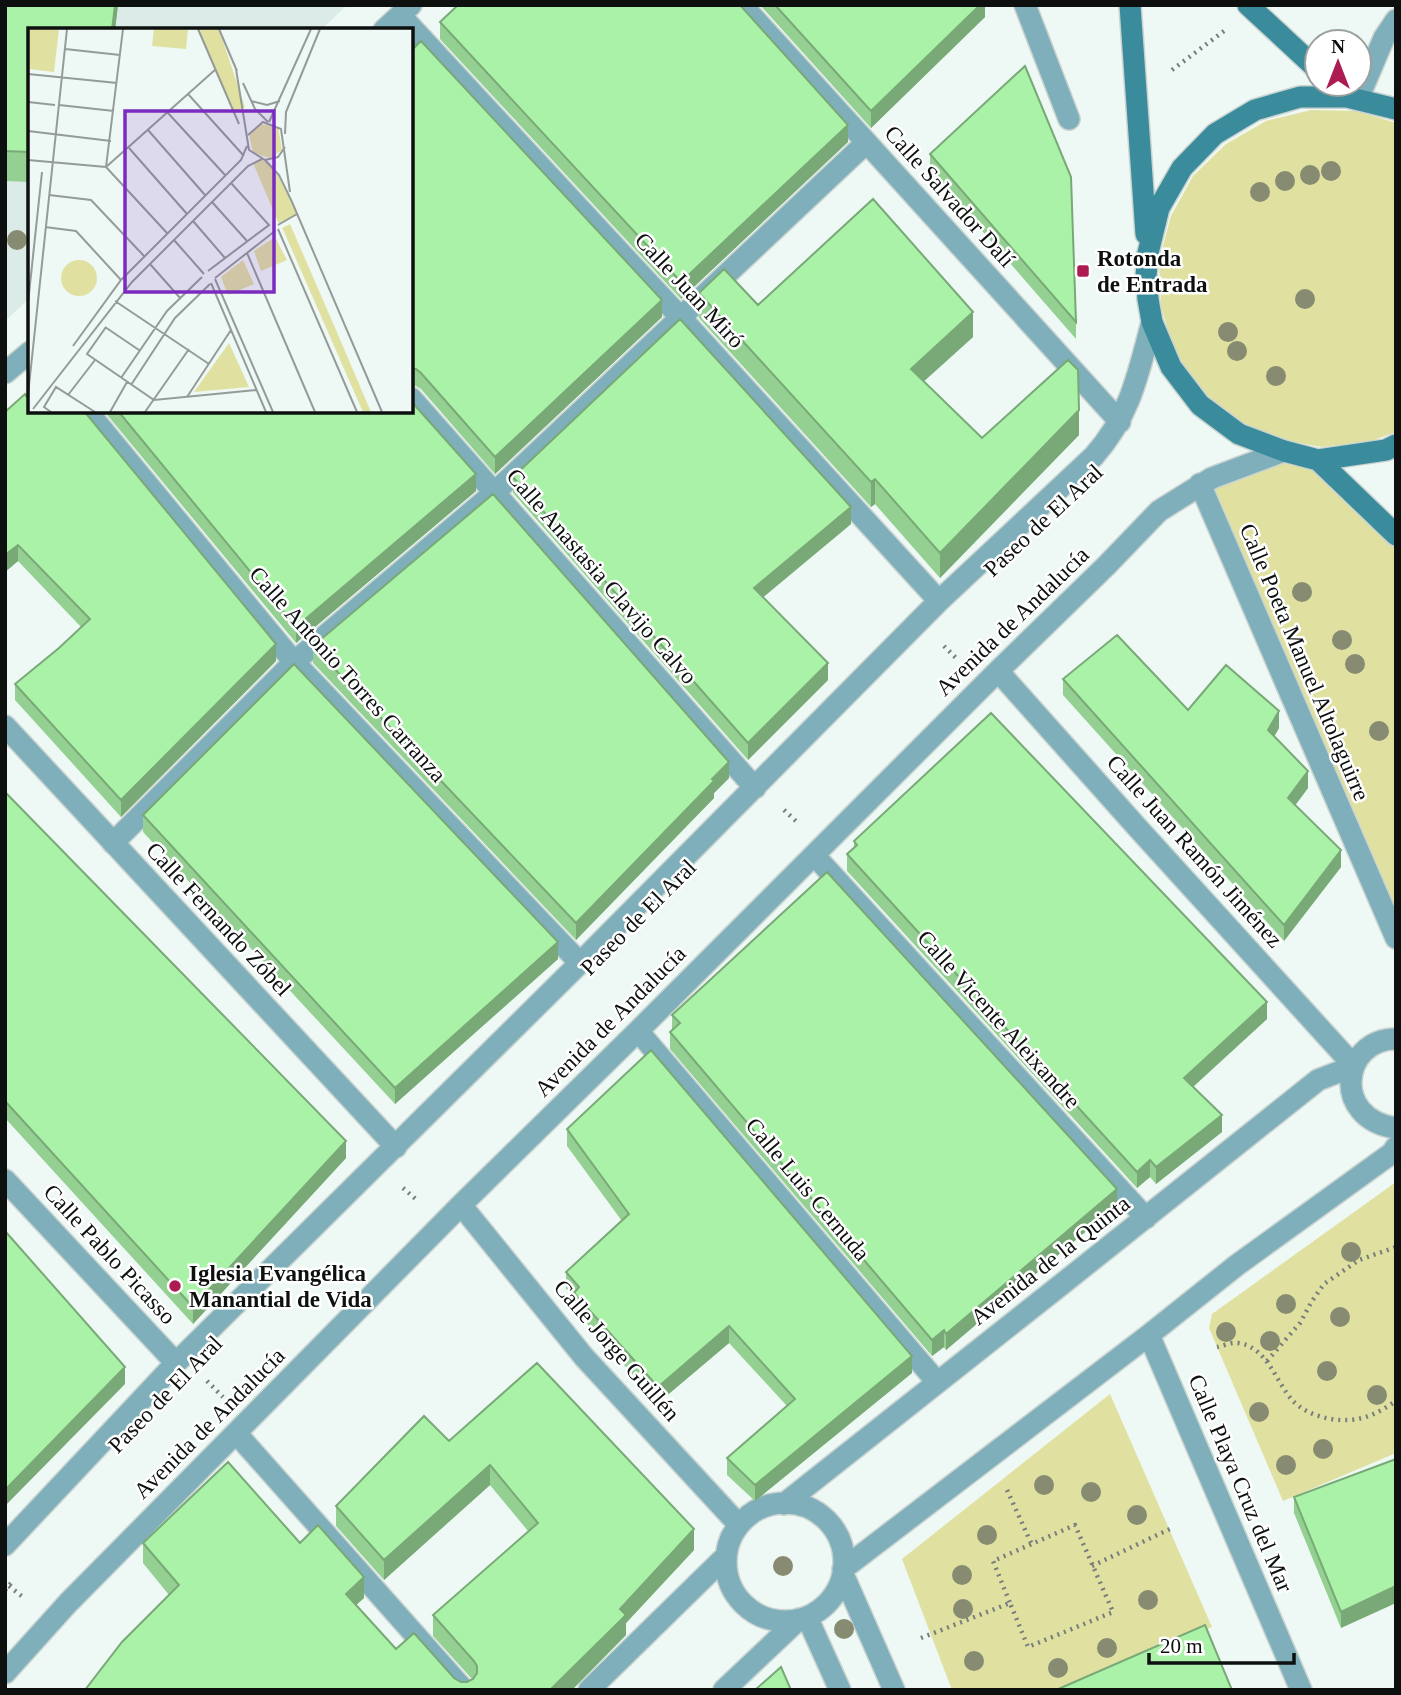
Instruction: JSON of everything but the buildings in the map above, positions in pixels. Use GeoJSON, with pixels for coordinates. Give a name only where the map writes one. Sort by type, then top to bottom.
{"type":"FeatureCollection","features":[{"type":"Feature","properties":{"kind":"main road"},"geometry":{"type":"LineString","coordinates":[[1130,5],[1147,253],[1147,299],[1152,322],[1171,367],[1200,405],[1239,433],[1284,451],[1318,460],[1386,450],[1396,445]]}},
{"type":"Feature","properties":{"kind":"main road"},"geometry":{"type":"LineString","coordinates":[[1248,5],[1303,56]]}},
{"type":"Feature","properties":{"kind":"main road"},"geometry":{"type":"LineString","coordinates":[[1147,253],[1159,208],[1182,168],[1215,134],[1255,110],[1303,97]]}},
{"type":"Feature","properties":{"kind":"main road"},"geometry":{"type":"LineString","coordinates":[[1362,98],[1396,109]]}},
{"type":"Feature","properties":{"kind":"main road"},"geometry":{"type":"LineString","coordinates":[[1318,460],[1396,534]]}},
{"type":"Feature","properties":{"kind":"street","name":"Calle Salvador Dalí"},"geometry":{"type":"LineString","coordinates":[[742,5],[1120,422]]}},
{"type":"Feature","properties":{"kind":"street"},"geometry":{"type":"LineString","coordinates":[[1024,5],[1069,119]]}},
{"type":"Feature","properties":{"kind":"street"},"geometry":{"type":"LineString","coordinates":[[386,28],[405,10]]}},
{"type":"Feature","properties":{"kind":"street","name":"Calle Juan Miró"},"geometry":{"type":"LineString","coordinates":[[405,10],[939,601]]}},
{"type":"Feature","properties":{"kind":"street"},"geometry":{"type":"LineString","coordinates":[[1373,54],[1396,20]]}},
{"type":"Feature","properties":{"kind":"street"},"geometry":{"type":"LineString","coordinates":[[113,843],[295,662],[494,493],[866,143]]}},
{"type":"Feature","properties":{"kind":"street"},"geometry":{"type":"LineString","coordinates":[[5,1545],[176,1363],[396,1147],[939,601],[1094,456],[1109,439],[1128,405],[1152,322]]}},
{"type":"Feature","properties":{"kind":"street"},"geometry":{"type":"LineString","coordinates":[[5,373],[28,354]]}},
{"type":"Feature","properties":{"kind":"street","name":"Calle Anastasia Clavijo Calvo"},"geometry":{"type":"LineString","coordinates":[[413,400],[755,788]]}},
{"type":"Feature","properties":{"kind":"street","name":"Calle Antonio Torres Carranza"},"geometry":{"type":"LineString","coordinates":[[89,413],[295,662],[580,963]]}},
{"type":"Feature","properties":{"kind":"street","name":"Avenida de Andalucía"},"geometry":{"type":"LineString","coordinates":[[5,1673],[68,1603],[461,1205],[1159,511],[1212,478],[1284,451]]}},
{"type":"Feature","properties":{"kind":"street","name":"Calle Poeta Manuel Altolaguirre"},"geometry":{"type":"LineString","coordinates":[[1200,484],[1396,939]]}},
{"type":"Feature","properties":{"kind":"street","name":"Calle Juan Ramón Jiménez"},"geometry":{"type":"LineString","coordinates":[[998,671],[1354,1066]]}},
{"type":"Feature","properties":{"kind":"street","name":"Calle Fernando Zóbel"},"geometry":{"type":"LineString","coordinates":[[5,726],[396,1147]]}},
{"type":"Feature","properties":{"kind":"street","name":"Calle Vicente Aleixandre"},"geometry":{"type":"LineString","coordinates":[[814,855],[1146,1218]]}},
{"type":"Feature","properties":{"kind":"street","name":"Calle Luis Cernuda"},"geometry":{"type":"LineString","coordinates":[[638,1031],[937,1382]]}},
{"type":"Feature","properties":{"kind":"street"},"geometry":{"type":"LineString","coordinates":[[1396,1039],[1374,1044],[1362,1053],[1350,1080],[1352,1095],[1358,1108],[1368,1119],[1381,1126],[1396,1128]]}},
{"type":"Feature","properties":{"kind":"street","name":"Avenida de la Quinta"},"geometry":{"type":"LineString","coordinates":[[784,1504],[1318,1080],[1354,1066]]}},
{"type":"Feature","properties":{"kind":"street"},"geometry":{"type":"LineString","coordinates":[[843,1571],[1237,1265],[1392,1153],[1396,1147]]}},
{"type":"Feature","properties":{"kind":"street","name":"Calle Pablo Picasso"},"geometry":{"type":"LineString","coordinates":[[5,1180],[176,1363]]}},
{"type":"Feature","properties":{"kind":"street","name":"Calle Jorge Guillén"},"geometry":{"type":"LineString","coordinates":[[461,1205],[584,1357],[739,1525]]}},
{"type":"Feature","properties":{"kind":"street","name":"Calle Playa Cruz del Mar"},"geometry":{"type":"LineString","coordinates":[[1149,1335],[1301,1690]]}},
{"type":"Feature","properties":{"kind":"street"},"geometry":{"type":"LineString","coordinates":[[236,1433],[464,1690]]}},
{"type":"Feature","properties":{"kind":"street"},"geometry":{"type":"LineString","coordinates":[[784,1504],[801,1506],[817,1513],[831,1525],[844,1557],[838,1590],[828,1603],[814,1614],[780,1621],[762,1617],[746,1607],[734,1592],[727,1574],[726,1556],[739,1525],[752,1513],[767,1506],[784,1504]]}},
{"type":"Feature","properties":{"kind":"street"},"geometry":{"type":"LineString","coordinates":[[589,1690],[726,1556]]}},
{"type":"Feature","properties":{"kind":"street"},"geometry":{"type":"LineString","coordinates":[[843,1571],[894,1690]]}},
{"type":"Feature","properties":{"kind":"street"},"geometry":{"type":"LineString","coordinates":[[724,1690],[803,1618]]}},
{"type":"Feature","properties":{"kind":"street"},"geometry":{"type":"LineString","coordinates":[[803,1618],[839,1690]]}},
{"type":"Feature","properties":{"kind":"path"},"geometry":{"type":"LineString","coordinates":[[1169,72],[1225,30]]}},
{"type":"Feature","properties":{"kind":"path"},"geometry":{"type":"LineString","coordinates":[[947,638],[941,643],[962,665]]}},
{"type":"Feature","properties":{"kind":"path"},"geometry":{"type":"LineString","coordinates":[[778,805],[802,827]]}},
{"type":"Feature","properties":{"kind":"path"},"geometry":{"type":"LineString","coordinates":[[397,1183],[423,1206]]}},
{"type":"Feature","properties":{"kind":"path"},"geometry":{"type":"LineString","coordinates":[[1267,1361],[1300,1323],[1324,1284],[1359,1260],[1396,1247]]}},
{"type":"Feature","properties":{"kind":"path"},"geometry":{"type":"LineString","coordinates":[[1217,1347],[1236,1342],[1252,1348],[1267,1361],[1292,1399],[1304,1410],[1320,1416],[1358,1419],[1380,1411],[1396,1401]]}},
{"type":"Feature","properties":{"kind":"path"},"geometry":{"type":"LineString","coordinates":[[204,1378],[227,1400]]}},
{"type":"Feature","properties":{"kind":"path"},"geometry":{"type":"LineString","coordinates":[[1005,1486],[1032,1545]]}},
{"type":"Feature","properties":{"kind":"path"},"geometry":{"type":"LineString","coordinates":[[1074,1525],[1092,1566],[1113,1612],[1028,1647],[993,1561],[1074,1525]]}},
{"type":"Feature","properties":{"kind":"path"},"geometry":{"type":"LineString","coordinates":[[1092,1566],[1174,1527]]}},
{"type":"Feature","properties":{"kind":"path"},"geometry":{"type":"LineString","coordinates":[[16,1578],[7,1588],[31,1603]]}},
{"type":"Feature","properties":{"kind":"path"},"geometry":{"type":"LineString","coordinates":[[921,1638],[1010,1603]]}},
{"type":"Feature","properties":{"kind":"shaded area"},"geometry":{"type":"Polygon","coordinates":[[[5,5],[347,5],[323,28],[28,28],[28,300],[5,321],[5,5]]]}},
{"type":"Feature","properties":{"kind":"green space"},"geometry":{"type":"Polygon","coordinates":[[[1311,110],[1357,111],[1396,123],[1396,432],[1368,442],[1322,447],[1276,439],[1235,419],[1200,389],[1174,350],[1161,307],[1159,261],[1171,216],[1193,176],[1226,144],[1266,121],[1311,110]]]}},
{"type":"Feature","properties":{"kind":"green space"},"geometry":{"type":"Polygon","coordinates":[[[1284,451],[1318,460],[1396,535],[1396,938],[1200,484],[1284,451]]]}},
{"type":"Feature","properties":{"kind":"green space"},"geometry":{"type":"Polygon","coordinates":[[[1396,1182],[1396,1453],[1283,1501],[1209,1328],[1212,1314],[1396,1182]]]}},
{"type":"Feature","properties":{"kind":"green space"},"geometry":{"type":"Polygon","coordinates":[[[1110,1394],[1212,1627],[1063,1690],[952,1690],[902,1559],[1110,1394]]]}},
{"type":"Feature","properties":{"kind":"place","name":"Rotonda de Entrada"},"geometry":{"type":"Point","coordinates":[1083,271]}},
{"type":"Feature","properties":{"kind":"place","name":"Iglesia Evangélica Manantial de Vida"},"geometry":{"type":"Point","coordinates":[175,1286]}}]}
